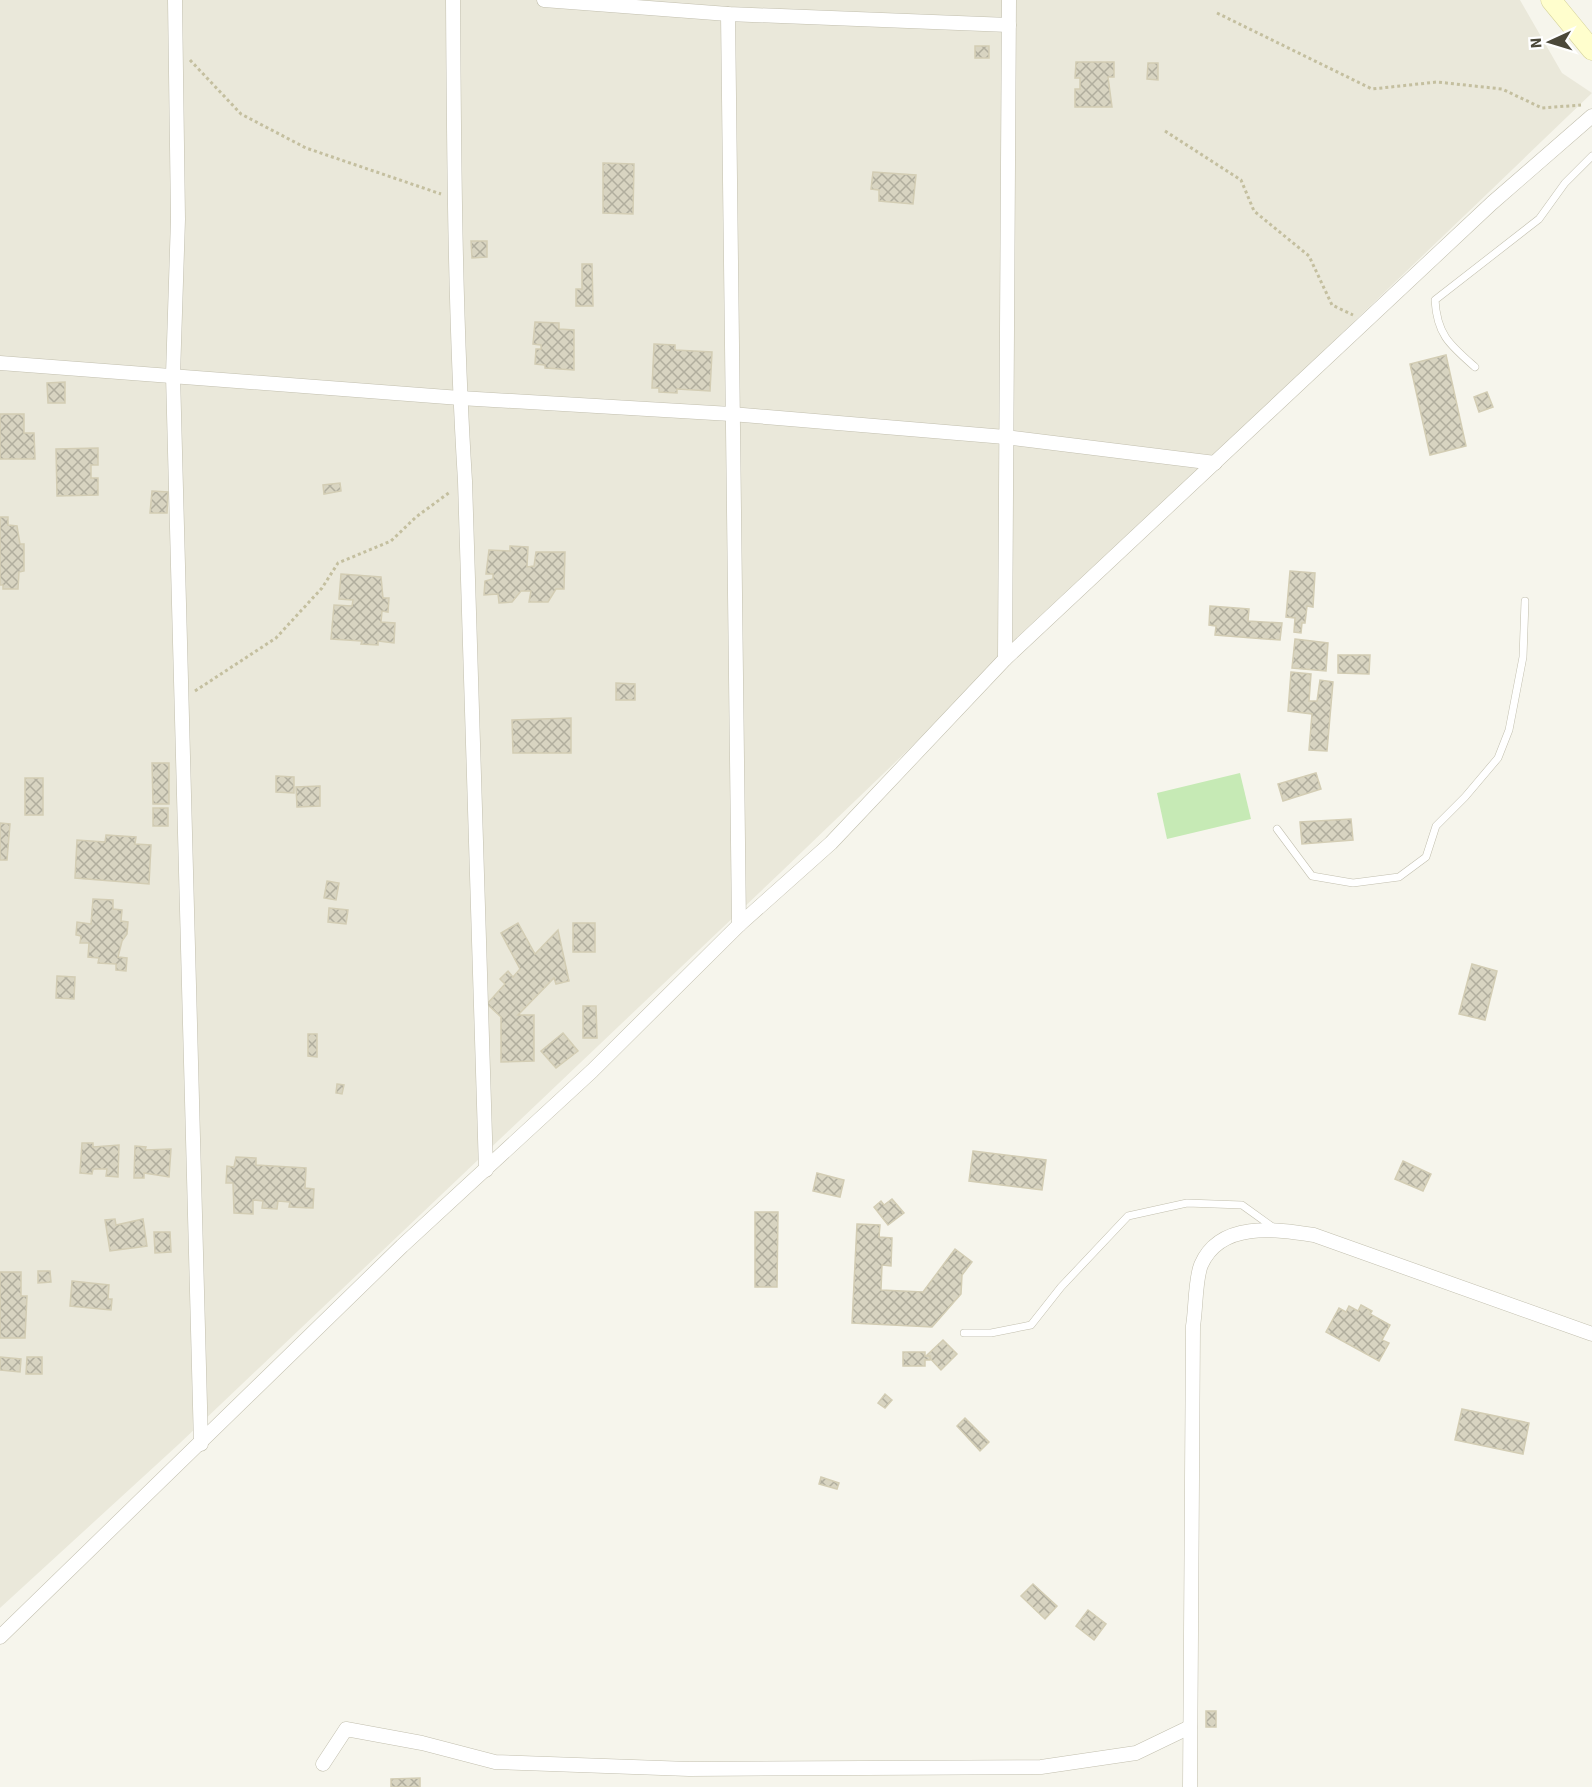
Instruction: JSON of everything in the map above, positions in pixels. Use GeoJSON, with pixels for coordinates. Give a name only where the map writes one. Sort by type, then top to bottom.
{"type":"FeatureCollection","features":[{"type":"Feature","properties":{"kind":"street"},"geometry":{"type":"LineString","coordinates":[[175,0],[178,219],[173,375],[201,1444]]}},
{"type":"Feature","properties":{"kind":"street"},"geometry":{"type":"LineString","coordinates":[[453,0],[454,198],[486,1170]]}},
{"type":"Feature","properties":{"kind":"street"},"geometry":{"type":"LineString","coordinates":[[544,0],[728,14],[1009,25]]}},
{"type":"Feature","properties":{"kind":"street"},"geometry":{"type":"LineString","coordinates":[[1005,659],[1009,0]]}},
{"type":"Feature","properties":{"kind":"street"},"geometry":{"type":"LineString","coordinates":[[1551,0],[1592,50]]}},
{"type":"Feature","properties":{"kind":"street"},"geometry":{"type":"LineString","coordinates":[[728,14],[731,414],[739,925]]}},
{"type":"Feature","properties":{"kind":"street"},"geometry":{"type":"LineString","coordinates":[[0,1637],[402,1246],[592,1071],[739,925],[831,843],[1005,659],[1492,203],[1592,116]]}},
{"type":"Feature","properties":{"kind":"street"},"geometry":{"type":"LineString","coordinates":[[0,363],[460,398],[731,414],[1005,437],[1215,463]]}},
{"type":"Feature","properties":{"kind":"street"},"geometry":{"type":"LineString","coordinates":[[1190,1787],[1193,1326],[1201,1266],[1220,1241],[1244,1232],[1276,1230],[1314,1235],[1592,1334]]}},
{"type":"Feature","properties":{"kind":"street"},"geometry":{"type":"LineString","coordinates":[[323,1764],[346,1728],[422,1743],[495,1762],[700,1768],[1041,1767],[1136,1753],[1190,1726]]}},
{"type":"Feature","properties":{"kind":"lane"},"geometry":{"type":"LineString","coordinates":[[1475,367],[1446,342],[1436,317],[1435,300],[1539,219],[1565,183],[1592,156]]}},
{"type":"Feature","properties":{"kind":"lane"},"geometry":{"type":"LineString","coordinates":[[1277,829],[1312,876],[1353,883],[1399,877],[1426,857],[1436,826],[1465,797],[1498,758],[1509,730],[1523,657],[1526,602]]}},
{"type":"Feature","properties":{"kind":"lane"},"geometry":{"type":"LineString","coordinates":[[964,1333],[990,1333],[1031,1325],[1061,1287],[1128,1216],[1186,1203],[1242,1205],[1276,1230]]}},
{"type":"Feature","properties":{"kind":"path"},"geometry":{"type":"LineString","coordinates":[[1217,13],[1372,89],[1437,82],[1502,89],[1542,108],[1582,105]]}},
{"type":"Feature","properties":{"kind":"path"},"geometry":{"type":"LineString","coordinates":[[176,42],[203,77],[241,114],[306,148],[454,198]]}},
{"type":"Feature","properties":{"kind":"path"},"geometry":{"type":"LineString","coordinates":[[1165,131],[1240,180],[1254,211],[1309,256],[1332,305],[1366,321]]}},
{"type":"Feature","properties":{"kind":"path"},"geometry":{"type":"LineString","coordinates":[[181,700],[276,638],[322,588],[338,563],[391,541],[416,517],[465,481]]}},
{"type":"Feature","properties":{"kind":"shaded area"},"geometry":{"type":"Polygon","coordinates":[[[0,0],[1520,0],[1562,73],[1592,93],[780,873],[179,1444],[0,1608],[0,0]]]}},
{"type":"Feature","properties":{"kind":"green space"},"geometry":{"type":"Polygon","coordinates":[[[1240,773],[1251,819],[1167,839],[1157,793],[1240,773]]]}},
{"type":"Feature","properties":{"kind":"building"},"geometry":{"type":"Polygon","coordinates":[[[975,46],[989,46],[989,58],[975,58],[975,46]]]}},
{"type":"Feature","properties":{"kind":"building"},"geometry":{"type":"Polygon","coordinates":[[[1076,62],[1114,62],[1114,77],[1108,77],[1112,107],[1075,107],[1075,89],[1080,89],[1080,78],[1075,78],[1076,62]]]}},
{"type":"Feature","properties":{"kind":"building"},"geometry":{"type":"Polygon","coordinates":[[[1148,63],[1158,63],[1158,80],[1147,79],[1148,63]]]}},
{"type":"Feature","properties":{"kind":"building"},"geometry":{"type":"Polygon","coordinates":[[[603,163],[634,164],[633,214],[603,213],[603,163]]]}},
{"type":"Feature","properties":{"kind":"building"},"geometry":{"type":"Polygon","coordinates":[[[873,172],[916,175],[913,204],[879,201],[879,190],[871,189],[873,172]]]}},
{"type":"Feature","properties":{"kind":"building"},"geometry":{"type":"Polygon","coordinates":[[[471,241],[487,241],[487,257],[472,258],[471,241]]]}},
{"type":"Feature","properties":{"kind":"building"},"geometry":{"type":"Polygon","coordinates":[[[582,264],[592,264],[593,306],[576,306],[576,289],[582,289],[582,264]]]}},
{"type":"Feature","properties":{"kind":"building"},"geometry":{"type":"Polygon","coordinates":[[[535,322],[559,323],[559,329],[574,330],[574,370],[545,368],[545,365],[535,364],[536,349],[541,349],[541,345],[533,344],[535,322]]]}},
{"type":"Feature","properties":{"kind":"building"},"geometry":{"type":"Polygon","coordinates":[[[654,344],[675,345],[675,350],[712,352],[710,391],[677,389],[677,393],[659,392],[659,388],[652,388],[654,344]]]}},
{"type":"Feature","properties":{"kind":"building"},"geometry":{"type":"Polygon","coordinates":[[[1446,355],[1466,446],[1430,455],[1410,364],[1446,355]]]}},
{"type":"Feature","properties":{"kind":"building"},"geometry":{"type":"Polygon","coordinates":[[[65,382],[65,403],[48,403],[47,383],[65,382]]]}},
{"type":"Feature","properties":{"kind":"building"},"geometry":{"type":"Polygon","coordinates":[[[1487,392],[1493,407],[1479,412],[1474,397],[1487,392]]]}},
{"type":"Feature","properties":{"kind":"building"},"geometry":{"type":"Polygon","coordinates":[[[0,414],[24,414],[24,433],[34,433],[35,459],[0,459],[0,414]]]}},
{"type":"Feature","properties":{"kind":"building"},"geometry":{"type":"Polygon","coordinates":[[[98,448],[98,465],[91,465],[91,478],[98,478],[98,495],[57,496],[56,449],[98,448]]]}},
{"type":"Feature","properties":{"kind":"building"},"geometry":{"type":"Polygon","coordinates":[[[340,483],[341,491],[324,494],[323,485],[340,483]]]}},
{"type":"Feature","properties":{"kind":"building"},"geometry":{"type":"Polygon","coordinates":[[[152,491],[168,492],[167,513],[150,513],[152,491]]]}},
{"type":"Feature","properties":{"kind":"building"},"geometry":{"type":"Polygon","coordinates":[[[0,517],[8,517],[8,525],[17,526],[20,544],[24,544],[24,571],[19,572],[18,589],[3,589],[3,585],[0,585],[0,517]]]}},
{"type":"Feature","properties":{"kind":"building"},"geometry":{"type":"Polygon","coordinates":[[[510,546],[528,547],[527,567],[534,566],[536,552],[565,552],[564,589],[556,589],[548,602],[529,602],[531,591],[521,591],[512,602],[499,603],[498,594],[484,595],[485,581],[493,579],[493,574],[486,574],[489,550],[510,551],[510,546]]]}},
{"type":"Feature","properties":{"kind":"building"},"geometry":{"type":"Polygon","coordinates":[[[1290,571],[1315,573],[1313,607],[1307,606],[1301,633],[1294,632],[1295,618],[1286,617],[1290,571]]]}},
{"type":"Feature","properties":{"kind":"building"},"geometry":{"type":"Polygon","coordinates":[[[341,574],[381,577],[383,598],[389,598],[388,612],[382,611],[381,622],[395,623],[394,643],[378,641],[378,645],[361,644],[362,641],[331,639],[334,605],[352,606],[353,600],[339,599],[341,574]]]}},
{"type":"Feature","properties":{"kind":"building"},"geometry":{"type":"Polygon","coordinates":[[[1210,606],[1249,609],[1248,621],[1282,623],[1280,640],[1215,635],[1216,626],[1209,625],[1210,606]]]}},
{"type":"Feature","properties":{"kind":"building"},"geometry":{"type":"Polygon","coordinates":[[[1295,639],[1328,643],[1326,671],[1292,668],[1295,639]]]}},
{"type":"Feature","properties":{"kind":"building"},"geometry":{"type":"Polygon","coordinates":[[[1338,655],[1370,655],[1369,674],[1338,673],[1338,655]]]}},
{"type":"Feature","properties":{"kind":"building"},"geometry":{"type":"Polygon","coordinates":[[[1291,672],[1311,674],[1309,701],[1317,701],[1320,680],[1333,682],[1327,751],[1309,750],[1312,714],[1288,711],[1291,672]]]}},
{"type":"Feature","properties":{"kind":"building"},"geometry":{"type":"Polygon","coordinates":[[[616,683],[635,684],[635,700],[616,700],[616,683]]]}},
{"type":"Feature","properties":{"kind":"building"},"geometry":{"type":"Polygon","coordinates":[[[571,718],[571,753],[513,753],[512,720],[571,718]]]}},
{"type":"Feature","properties":{"kind":"building"},"geometry":{"type":"Polygon","coordinates":[[[152,763],[169,763],[169,804],[153,804],[152,763]]]}},
{"type":"Feature","properties":{"kind":"building"},"geometry":{"type":"Polygon","coordinates":[[[1316,773],[1321,789],[1283,801],[1278,784],[1316,773]]]}},
{"type":"Feature","properties":{"kind":"building"},"geometry":{"type":"Polygon","coordinates":[[[276,776],[294,777],[294,793],[276,792],[276,776]]]}},
{"type":"Feature","properties":{"kind":"building"},"geometry":{"type":"Polygon","coordinates":[[[25,778],[43,778],[43,815],[25,815],[25,778]]]}},
{"type":"Feature","properties":{"kind":"building"},"geometry":{"type":"Polygon","coordinates":[[[320,786],[320,806],[297,807],[296,787],[320,786]]]}},
{"type":"Feature","properties":{"kind":"building"},"geometry":{"type":"Polygon","coordinates":[[[153,808],[168,808],[168,826],[153,826],[153,808]]]}},
{"type":"Feature","properties":{"kind":"building"},"geometry":{"type":"Polygon","coordinates":[[[1351,819],[1353,840],[1302,844],[1300,822],[1351,819]]]}},
{"type":"Feature","properties":{"kind":"building"},"geometry":{"type":"Polygon","coordinates":[[[0,823],[10,824],[7,860],[0,860],[0,823]]]}},
{"type":"Feature","properties":{"kind":"building"},"geometry":{"type":"Polygon","coordinates":[[[106,835],[136,837],[135,844],[151,845],[149,884],[75,878],[77,840],[105,842],[106,835]]]}},
{"type":"Feature","properties":{"kind":"building"},"geometry":{"type":"Polygon","coordinates":[[[327,881],[339,883],[336,900],[324,898],[327,881]]]}},
{"type":"Feature","properties":{"kind":"building"},"geometry":{"type":"Polygon","coordinates":[[[93,899],[113,900],[113,909],[122,910],[121,921],[128,922],[127,934],[122,941],[118,957],[127,958],[126,971],[116,970],[116,964],[98,963],[99,958],[88,957],[89,943],[80,943],[81,936],[76,935],[77,922],[91,924],[93,899]]]}},
{"type":"Feature","properties":{"kind":"building"},"geometry":{"type":"Polygon","coordinates":[[[329,908],[348,910],[346,924],[328,922],[329,908]]]}},
{"type":"Feature","properties":{"kind":"building"},"geometry":{"type":"Polygon","coordinates":[[[518,923],[535,954],[558,930],[569,981],[556,984],[554,978],[518,1015],[534,1015],[534,1061],[501,1062],[501,1017],[487,1004],[505,984],[500,979],[508,971],[513,977],[520,969],[501,933],[518,923]]]}},
{"type":"Feature","properties":{"kind":"building"},"geometry":{"type":"Polygon","coordinates":[[[573,923],[595,923],[595,952],[573,952],[573,923]]]}},
{"type":"Feature","properties":{"kind":"building"},"geometry":{"type":"Polygon","coordinates":[[[1472,964],[1497,971],[1485,1020],[1459,1014],[1472,964]]]}},
{"type":"Feature","properties":{"kind":"building"},"geometry":{"type":"Polygon","coordinates":[[[57,976],[75,977],[74,999],[56,998],[57,976]]]}},
{"type":"Feature","properties":{"kind":"building"},"geometry":{"type":"Polygon","coordinates":[[[583,1006],[596,1006],[597,1038],[583,1038],[583,1006]]]}},
{"type":"Feature","properties":{"kind":"building"},"geometry":{"type":"Polygon","coordinates":[[[563,1033],[578,1051],[556,1068],[541,1051],[563,1033]]]}},
{"type":"Feature","properties":{"kind":"building"},"geometry":{"type":"Polygon","coordinates":[[[308,1034],[317,1034],[317,1057],[308,1056],[308,1034]]]}},
{"type":"Feature","properties":{"kind":"building"},"geometry":{"type":"Polygon","coordinates":[[[337,1084],[344,1085],[342,1094],[336,1093],[337,1084]]]}},
{"type":"Feature","properties":{"kind":"building"},"geometry":{"type":"Polygon","coordinates":[[[82,1143],[93,1143],[93,1147],[119,1145],[118,1177],[106,1176],[107,1169],[93,1169],[92,1174],[80,1173],[82,1143]]]}},
{"type":"Feature","properties":{"kind":"building"},"geometry":{"type":"Polygon","coordinates":[[[135,1146],[146,1147],[145,1150],[171,1149],[169,1177],[144,1173],[144,1178],[134,1178],[135,1146]]]}},
{"type":"Feature","properties":{"kind":"building"},"geometry":{"type":"Polygon","coordinates":[[[973,1151],[1046,1160],[1042,1190],[969,1181],[973,1151]]]}},
{"type":"Feature","properties":{"kind":"building"},"geometry":{"type":"Polygon","coordinates":[[[236,1157],[256,1158],[256,1165],[306,1168],[305,1188],[314,1189],[313,1208],[289,1207],[290,1202],[278,1201],[277,1209],[262,1208],[263,1201],[253,1200],[253,1214],[234,1213],[233,1183],[226,1183],[227,1166],[234,1167],[236,1157]]]}},
{"type":"Feature","properties":{"kind":"building"},"geometry":{"type":"Polygon","coordinates":[[[1403,1161],[1431,1174],[1423,1191],[1395,1179],[1403,1161]]]}},
{"type":"Feature","properties":{"kind":"building"},"geometry":{"type":"Polygon","coordinates":[[[817,1173],[844,1180],[840,1197],[813,1191],[817,1173]]]}},
{"type":"Feature","properties":{"kind":"building"},"geometry":{"type":"Polygon","coordinates":[[[892,1199],[904,1213],[888,1225],[874,1207],[881,1201],[884,1205],[892,1199]]]}},
{"type":"Feature","properties":{"kind":"building"},"geometry":{"type":"Polygon","coordinates":[[[755,1212],[778,1212],[777,1287],[755,1287],[755,1212]]]}},
{"type":"Feature","properties":{"kind":"building"},"geometry":{"type":"Polygon","coordinates":[[[115,1219],[116,1225],[143,1219],[147,1246],[110,1251],[105,1220],[115,1219]]]}},
{"type":"Feature","properties":{"kind":"building"},"geometry":{"type":"Polygon","coordinates":[[[857,1224],[880,1225],[879,1237],[892,1238],[891,1266],[882,1265],[881,1290],[923,1292],[955,1249],[972,1262],[962,1275],[961,1294],[932,1327],[852,1323],[857,1224]]]}},
{"type":"Feature","properties":{"kind":"building"},"geometry":{"type":"Polygon","coordinates":[[[154,1232],[170,1232],[171,1252],[155,1253],[154,1232]]]}},
{"type":"Feature","properties":{"kind":"building"},"geometry":{"type":"Polygon","coordinates":[[[38,1271],[50,1271],[51,1282],[38,1283],[38,1271]]]}},
{"type":"Feature","properties":{"kind":"building"},"geometry":{"type":"Polygon","coordinates":[[[0,1272],[21,1272],[21,1296],[27,1296],[25,1338],[0,1338],[0,1272]]]}},
{"type":"Feature","properties":{"kind":"building"},"geometry":{"type":"Polygon","coordinates":[[[72,1281],[109,1285],[108,1299],[112,1299],[111,1310],[70,1306],[72,1281]]]}},
{"type":"Feature","properties":{"kind":"building"},"geometry":{"type":"Polygon","coordinates":[[[1361,1305],[1372,1311],[1370,1314],[1390,1325],[1382,1340],[1389,1343],[1379,1361],[1326,1332],[1339,1308],[1346,1312],[1349,1306],[1358,1311],[1361,1305]]]}},
{"type":"Feature","properties":{"kind":"building"},"geometry":{"type":"Polygon","coordinates":[[[943,1340],[957,1354],[941,1370],[927,1355],[943,1340]]]}},
{"type":"Feature","properties":{"kind":"building"},"geometry":{"type":"Polygon","coordinates":[[[903,1352],[925,1352],[925,1356],[930,1356],[930,1360],[925,1360],[925,1366],[903,1366],[903,1352]]]}},
{"type":"Feature","properties":{"kind":"building"},"geometry":{"type":"Polygon","coordinates":[[[0,1357],[21,1359],[20,1372],[0,1370],[0,1357]]]}},
{"type":"Feature","properties":{"kind":"building"},"geometry":{"type":"Polygon","coordinates":[[[27,1357],[42,1357],[42,1374],[26,1374],[27,1357]]]}},
{"type":"Feature","properties":{"kind":"building"},"geometry":{"type":"Polygon","coordinates":[[[885,1394],[892,1400],[885,1408],[878,1403],[885,1394]]]}},
{"type":"Feature","properties":{"kind":"building"},"geometry":{"type":"Polygon","coordinates":[[[1462,1409],[1529,1423],[1523,1454],[1455,1440],[1462,1409]]]}},
{"type":"Feature","properties":{"kind":"building"},"geometry":{"type":"Polygon","coordinates":[[[965,1418],[989,1442],[980,1451],[957,1426],[965,1418]]]}},
{"type":"Feature","properties":{"kind":"building"},"geometry":{"type":"Polygon","coordinates":[[[821,1477],[839,1483],[837,1489],[819,1484],[821,1477]]]}},
{"type":"Feature","properties":{"kind":"building"},"geometry":{"type":"Polygon","coordinates":[[[1033,1584],[1057,1606],[1045,1619],[1021,1596],[1033,1584]]]}},
{"type":"Feature","properties":{"kind":"building"},"geometry":{"type":"Polygon","coordinates":[[[1088,1610],[1106,1624],[1094,1640],[1076,1626],[1088,1610]]]}},
{"type":"Feature","properties":{"kind":"building"},"geometry":{"type":"Polygon","coordinates":[[[1206,1711],[1216,1711],[1216,1727],[1206,1727],[1206,1711]]]}},
{"type":"Feature","properties":{"kind":"building"},"geometry":{"type":"Polygon","coordinates":[[[420,1778],[420,1787],[391,1787],[391,1779],[420,1778]]]}}]}
